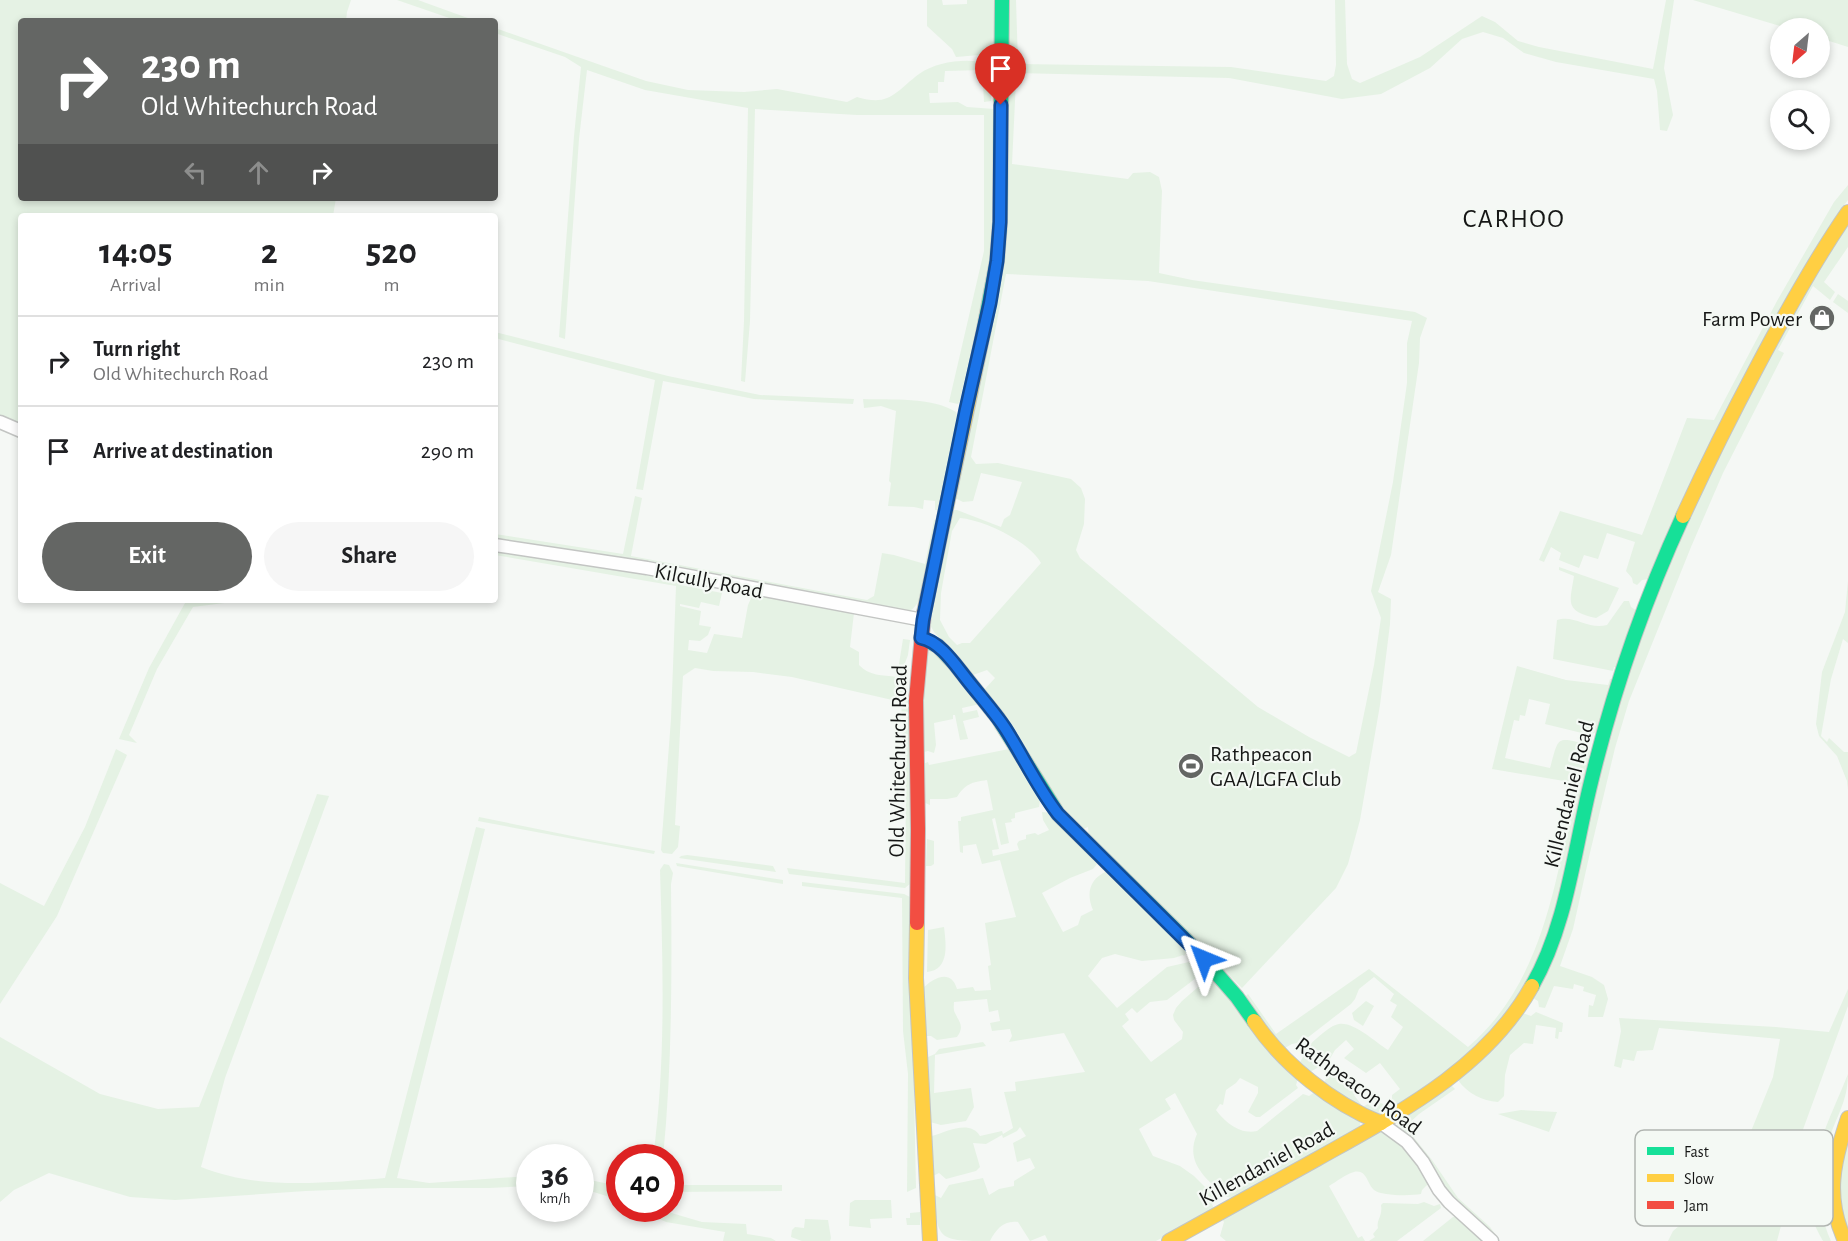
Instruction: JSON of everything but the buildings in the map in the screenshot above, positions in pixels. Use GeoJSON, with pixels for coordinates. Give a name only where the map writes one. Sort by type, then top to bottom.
{"type":"FeatureCollection","features":[{"type":"Feature","properties":{"kind":"street","name":"Old Whitechurch Road"},"geometry":{"type":"LineString","coordinates":[[930,1241],[916,978],[918,828],[916,700],[923,620],[997,261],[1000,222],[1002,0]]}},
{"type":"Feature","properties":{"kind":"street","name":"Killendaniel Road"},"geometry":{"type":"LineString","coordinates":[[1169,1241],[1381,1123],[1442,1083],[1494,1038],[1509,1021],[1532,987],[1552,940],[1608,718],[1647,601],[1687,508],[1745,389],[1797,291],[1848,212]]}},
{"type":"Feature","properties":{"kind":"street"},"geometry":{"type":"LineString","coordinates":[[0,422],[18,430]]}},
{"type":"Feature","properties":{"kind":"street","name":"Kilcully Road"},"geometry":{"type":"LineString","coordinates":[[498,545],[646,568],[923,620]]}},
{"type":"Feature","properties":{"kind":"street","name":"Rathpeacon Road"},"geometry":{"type":"LineString","coordinates":[[921,638],[928,639],[938,646],[998,718],[1058,814],[1196,950],[1237,997],[1264,1036],[1278,1051],[1312,1082],[1361,1115],[1381,1123],[1397,1134],[1423,1162],[1439,1190],[1449,1202],[1491,1241]]}},
{"type":"Feature","properties":{"kind":"street"},"geometry":{"type":"LineString","coordinates":[[1833,1171],[1848,1118]]}},
{"type":"Feature","properties":{"kind":"street"},"geometry":{"type":"LineString","coordinates":[[1833,1207],[1845,1241]]}},
{"type":"Feature","properties":{"kind":"green space"},"geometry":{"type":"Polygon","coordinates":[[[0,0],[351,0],[346,18],[18,18],[18,201],[336,201],[334,213],[18,213],[18,425],[0,419],[0,0]]]}},
{"type":"Feature","properties":{"kind":"green space"},"geometry":{"type":"Polygon","coordinates":[[[397,0],[418,0],[468,18],[449,18],[397,0]]]}},
{"type":"Feature","properties":{"kind":"green space"},"geometry":{"type":"Polygon","coordinates":[[[927,0],[942,0],[943,5],[967,4],[967,0],[996,0],[996,47],[991,54],[956,57],[952,49],[927,26],[927,0]]]}},
{"type":"Feature","properties":{"kind":"green space"},"geometry":{"type":"Polygon","coordinates":[[[1007,0],[1016,0],[1018,64],[1231,67],[1326,81],[1334,76],[1336,65],[1335,0],[1345,0],[1347,64],[1352,79],[1360,83],[1420,57],[1482,16],[1495,22],[1518,41],[1653,69],[1666,0],[1674,0],[1664,68],[1673,115],[1667,131],[1660,130],[1654,79],[1556,62],[1524,53],[1503,38],[1483,32],[1462,39],[1430,68],[1381,94],[1342,99],[1229,78],[1015,73],[1008,67],[1007,0]]]}},
{"type":"Feature","properties":{"kind":"green space"},"geometry":{"type":"Polygon","coordinates":[[[1693,0],[1848,0],[1848,47],[1830,41],[1830,18],[1770,18],[1770,23],[1693,0]]]}},
{"type":"Feature","properties":{"kind":"green space"},"geometry":{"type":"Polygon","coordinates":[[[498,29],[646,81],[688,90],[744,92],[777,89],[847,102],[857,97],[868,100],[885,99],[898,92],[919,74],[943,63],[971,61],[988,63],[990,77],[983,76],[982,70],[945,71],[944,82],[938,82],[938,93],[929,93],[930,103],[958,102],[967,107],[994,109],[991,261],[958,404],[949,402],[984,251],[984,115],[857,115],[755,109],[750,321],[745,382],[741,381],[748,108],[645,90],[587,70],[579,139],[565,339],[559,337],[581,67],[565,57],[498,34],[498,29]]]}},
{"type":"Feature","properties":{"kind":"green space","name":"Rathpeacon GAA/LGFA Club"},"geometry":{"type":"Polygon","coordinates":[[[1016,80],[1012,164],[1128,179],[1133,173],[1150,172],[1159,177],[1162,191],[1159,273],[1192,280],[1415,312],[1427,318],[1420,338],[1419,363],[1391,555],[1378,592],[1391,599],[1390,624],[1380,705],[1360,820],[1348,864],[1336,888],[1242,988],[1089,838],[1088,827],[1083,829],[1067,820],[983,691],[995,678],[987,670],[973,675],[934,632],[929,623],[953,510],[1001,527],[1004,519],[1010,515],[1022,482],[981,473],[973,501],[963,502],[955,498],[992,324],[1009,87],[1016,80]],[[1006,274],[971,457],[976,464],[998,463],[1071,479],[1081,488],[1085,499],[1084,524],[1076,550],[1080,558],[1258,707],[1349,757],[1356,753],[1381,618],[1371,591],[1393,482],[1407,383],[1407,343],[1412,321],[1148,281],[1006,274]],[[960,518],[952,531],[941,593],[940,620],[949,637],[957,645],[970,643],[1041,563],[1027,547],[1005,533],[981,523],[960,518]]]}},
{"type":"Feature","properties":{"kind":"green space"},"geometry":{"type":"Polygon","coordinates":[[[991,81],[991,101],[984,102],[983,83],[991,81]]]}},
{"type":"Feature","properties":{"kind":"green space"},"geometry":{"type":"Polygon","coordinates":[[[1848,185],[1848,200],[1649,579],[1642,580],[1637,585],[1633,583],[1626,571],[1635,542],[1607,533],[1598,559],[1584,555],[1579,568],[1559,560],[1561,553],[1551,547],[1544,562],[1539,560],[1560,511],[1642,535],[1687,418],[1714,420],[1777,301],[1834,202],[1848,185]]]}},
{"type":"Feature","properties":{"kind":"green space"},"geometry":{"type":"Polygon","coordinates":[[[1848,221],[1848,247],[1824,282],[1835,292],[1830,300],[1813,286],[1778,350],[1784,353],[1723,473],[1629,701],[1615,748],[1573,929],[1560,966],[1592,977],[1604,985],[1608,999],[1603,1017],[1588,1017],[1589,1005],[1593,1006],[1596,995],[1583,991],[1584,987],[1574,984],[1573,989],[1554,986],[1545,1008],[1539,1007],[1538,1001],[1533,998],[1613,717],[1675,546],[1773,348],[1848,221]]]}},
{"type":"Feature","properties":{"kind":"green space"},"geometry":{"type":"Polygon","coordinates":[[[1838,294],[1848,301],[1848,313],[1833,302],[1838,294]]]}},
{"type":"Feature","properties":{"kind":"green space"},"geometry":{"type":"Polygon","coordinates":[[[498,333],[668,376],[760,395],[854,399],[853,404],[754,399],[663,381],[643,490],[636,489],[655,380],[498,339],[498,333]]]}},
{"type":"Feature","properties":{"kind":"green space"},"geometry":{"type":"Polygon","coordinates":[[[863,399],[924,402],[947,407],[956,412],[958,418],[939,510],[935,510],[935,501],[924,500],[923,509],[888,506],[896,411],[881,406],[864,408],[863,399]]]}},
{"type":"Feature","properties":{"kind":"green space"},"geometry":{"type":"Polygon","coordinates":[[[635,496],[642,498],[631,556],[867,600],[874,596],[882,553],[925,564],[934,520],[937,520],[921,596],[913,609],[904,612],[878,605],[498,542],[498,534],[623,554],[635,496]]]}},
{"type":"Feature","properties":{"kind":"green space"},"geometry":{"type":"Polygon","coordinates":[[[498,549],[632,569],[681,580],[681,585],[722,593],[719,606],[701,602],[699,608],[680,604],[680,606],[701,611],[699,625],[711,627],[708,635],[700,641],[689,640],[688,650],[707,653],[714,634],[742,638],[748,605],[753,594],[854,613],[850,647],[859,652],[859,665],[871,673],[897,677],[908,699],[911,749],[911,883],[905,888],[789,874],[787,868],[905,883],[906,788],[901,702],[792,677],[695,668],[683,676],[675,825],[680,826],[678,847],[672,854],[663,853],[661,850],[671,719],[676,586],[498,556],[498,549]]]}},
{"type":"Feature","properties":{"kind":"green space"},"geometry":{"type":"Polygon","coordinates":[[[1559,567],[1619,588],[1608,611],[1596,618],[1578,612],[1571,599],[1574,576],[1559,570],[1559,567]]]}},
{"type":"Feature","properties":{"kind":"green space"},"geometry":{"type":"Polygon","coordinates":[[[1848,581],[1848,643],[1843,639],[1831,679],[1821,736],[1827,742],[1829,738],[1844,752],[1848,752],[1848,790],[1847,781],[1837,756],[1819,736],[1816,724],[1822,672],[1845,612],[1848,581]]]}},
{"type":"Feature","properties":{"kind":"green space"},"geometry":{"type":"Polygon","coordinates":[[[1624,601],[1629,601],[1631,607],[1637,611],[1617,667],[1614,667],[1613,671],[1553,659],[1557,620],[1569,619],[1600,626],[1607,625],[1624,601]]]}},
{"type":"Feature","properties":{"kind":"green space"},"geometry":{"type":"Polygon","coordinates":[[[185,603],[224,603],[193,607],[157,669],[129,735],[137,743],[119,739],[149,668],[185,603]]]}},
{"type":"Feature","properties":{"kind":"green space"},"geometry":{"type":"Polygon","coordinates":[[[903,639],[910,640],[908,655],[902,671],[898,670],[903,639]]]}},
{"type":"Feature","properties":{"kind":"green space"},"geometry":{"type":"Polygon","coordinates":[[[927,652],[936,652],[980,704],[962,708],[963,713],[977,710],[979,717],[963,721],[968,739],[960,740],[955,715],[953,719],[934,723],[936,745],[934,753],[924,752],[921,725],[927,652]]]}},
{"type":"Feature","properties":{"kind":"green space"},"geometry":{"type":"Polygon","coordinates":[[[1517,666],[1566,680],[1608,685],[1610,679],[1614,679],[1596,732],[1590,735],[1545,724],[1550,704],[1529,699],[1525,716],[1520,715],[1519,721],[1514,720],[1505,758],[1550,768],[1557,745],[1564,740],[1588,745],[1590,751],[1558,902],[1531,975],[1501,1023],[1451,1069],[1383,1114],[1370,1114],[1323,1085],[1329,1072],[1336,1071],[1357,1092],[1354,1095],[1363,1107],[1369,1103],[1372,1107],[1379,1102],[1385,1105],[1400,1089],[1380,1063],[1366,1073],[1344,1058],[1354,1049],[1346,1040],[1335,1050],[1328,1062],[1308,1073],[1299,1064],[1303,1057],[1302,1052],[1325,1031],[1339,1024],[1352,1026],[1388,1050],[1403,1027],[1391,1017],[1397,1005],[1390,1001],[1394,994],[1374,977],[1359,989],[1351,1004],[1302,1042],[1283,1049],[1245,997],[1248,994],[1276,1034],[1369,969],[1468,1047],[1493,1021],[1514,993],[1530,962],[1542,929],[1553,894],[1575,790],[1564,781],[1492,769],[1517,666]]]}},
{"type":"Feature","properties":{"kind":"green space"},"geometry":{"type":"Polygon","coordinates":[[[997,726],[1040,800],[1039,807],[1015,813],[1015,818],[1011,819],[1012,822],[1005,823],[1009,843],[1001,845],[995,818],[992,819],[999,849],[992,850],[993,856],[1019,850],[1017,844],[1026,839],[1026,835],[1035,833],[1038,835],[1049,830],[1043,820],[1042,812],[1051,813],[1097,864],[1093,869],[1042,893],[1063,932],[1078,925],[1081,916],[1093,910],[1090,898],[1091,888],[1096,878],[1107,871],[1187,951],[1184,956],[1142,961],[1115,954],[1102,958],[1088,976],[1117,1008],[1167,967],[1189,962],[1200,975],[1167,1000],[1150,1002],[1137,1013],[1132,1008],[1125,1014],[1129,1020],[1122,1026],[1151,1062],[1182,1039],[1183,1032],[1173,1015],[1176,1008],[1205,981],[1214,981],[1298,1078],[1296,1085],[1298,1088],[1260,1117],[1256,1117],[1248,1112],[1258,1093],[1258,1087],[1240,1078],[1226,1090],[1223,1105],[1220,1104],[1216,1110],[1224,1119],[1239,1129],[1257,1131],[1303,1094],[1309,1096],[1315,1092],[1360,1122],[1360,1127],[1232,1198],[1219,1191],[1200,1170],[1193,1154],[1197,1134],[1175,1093],[1165,1099],[1171,1109],[1139,1129],[1153,1156],[1180,1166],[1215,1197],[1212,1204],[1214,1209],[1156,1241],[1048,1241],[1045,1235],[1030,1241],[1018,1222],[1009,1222],[1001,1226],[990,1241],[951,1239],[944,1235],[937,1221],[933,1194],[941,1198],[949,1185],[983,1178],[989,1195],[999,1189],[1014,1186],[1014,1181],[1035,1168],[1030,1158],[1017,1162],[1013,1143],[1026,1136],[1020,1127],[1003,1138],[1002,1135],[986,1144],[973,1143],[980,1167],[976,1171],[946,1179],[939,1173],[933,1176],[932,1136],[964,1127],[976,1131],[980,1136],[1002,1131],[1003,1134],[1013,1128],[1004,1092],[1016,1091],[1015,1082],[1085,1072],[1064,1033],[1009,1042],[1012,1036],[1010,1029],[992,1031],[990,1023],[1000,1021],[998,1010],[989,1012],[987,999],[954,1002],[954,1012],[961,1027],[957,1037],[937,1040],[926,1036],[922,989],[931,981],[946,977],[951,979],[957,989],[973,987],[975,991],[991,990],[988,966],[991,965],[985,923],[1016,917],[1000,860],[982,864],[976,844],[963,846],[963,853],[960,852],[958,821],[961,821],[961,817],[993,810],[987,780],[969,784],[957,797],[930,799],[930,805],[923,802],[923,764],[928,762],[929,765],[1009,749],[994,729],[997,726]]]}},
{"type":"Feature","properties":{"kind":"green space"},"geometry":{"type":"Polygon","coordinates":[[[116,749],[127,755],[57,916],[0,1004],[0,883],[44,906],[85,827],[116,749]]]}},
{"type":"Feature","properties":{"kind":"green space"},"geometry":{"type":"Polygon","coordinates":[[[317,794],[329,796],[225,1078],[201,1167],[245,1179],[268,1182],[315,1183],[385,1178],[476,827],[485,829],[397,1178],[429,1183],[516,1177],[516,1187],[306,1191],[175,1200],[130,1197],[49,1173],[14,1190],[0,1202],[0,1037],[100,1094],[158,1109],[199,1107],[253,969],[317,794]]]}},
{"type":"Feature","properties":{"kind":"green space"},"geometry":{"type":"Polygon","coordinates":[[[479,817],[655,851],[654,854],[478,821],[479,817]]]}},
{"type":"Feature","properties":{"kind":"green space"},"geometry":{"type":"Polygon","coordinates":[[[927,839],[934,841],[934,864],[931,866],[926,866],[927,839]]]}},
{"type":"Feature","properties":{"kind":"green space"},"geometry":{"type":"Polygon","coordinates":[[[687,855],[773,866],[776,872],[679,858],[687,855]]]}},
{"type":"Feature","properties":{"kind":"green space"},"geometry":{"type":"Polygon","coordinates":[[[676,863],[783,880],[783,884],[677,866],[676,863]]]}},
{"type":"Feature","properties":{"kind":"green space"},"geometry":{"type":"Polygon","coordinates":[[[664,864],[669,865],[673,873],[671,884],[670,1056],[664,1144],[655,1144],[662,1050],[660,870],[664,864]]]}},
{"type":"Feature","properties":{"kind":"green space"},"geometry":{"type":"Polygon","coordinates":[[[802,882],[904,894],[910,897],[916,1188],[907,1192],[908,1074],[903,1031],[902,898],[802,886],[802,882]]]}},
{"type":"Feature","properties":{"kind":"green space"},"geometry":{"type":"Polygon","coordinates":[[[944,927],[946,948],[943,961],[940,967],[927,972],[928,930],[944,927]]]}},
{"type":"Feature","properties":{"kind":"green space"},"geometry":{"type":"Polygon","coordinates":[[[1848,989],[1848,1006],[1803,1130],[1752,1130],[1773,1077],[1780,1039],[1659,1028],[1653,1050],[1637,1051],[1634,1061],[1623,1059],[1621,1068],[1614,1066],[1621,1031],[1619,1018],[1829,1032],[1848,989]]]}},
{"type":"Feature","properties":{"kind":"green space"},"geometry":{"type":"Polygon","coordinates":[[[1366,1001],[1374,1006],[1363,1026],[1354,1020],[1352,1013],[1366,1001]]]}},
{"type":"Feature","properties":{"kind":"green space"},"geometry":{"type":"Polygon","coordinates":[[[1536,1012],[1563,1023],[1558,1039],[1555,1038],[1556,1028],[1536,1025],[1533,1044],[1524,1043],[1510,1055],[1505,1075],[1504,1096],[1498,1102],[1481,1098],[1466,1089],[1458,1080],[1523,1013],[1531,1016],[1536,1012]]]}},
{"type":"Feature","properties":{"kind":"green space"},"geometry":{"type":"Polygon","coordinates":[[[983,1042],[986,1046],[935,1055],[934,1093],[971,1088],[974,1107],[966,1121],[941,1125],[930,1122],[928,1057],[939,1049],[983,1042]]]}},
{"type":"Feature","properties":{"kind":"green space"},"geometry":{"type":"Polygon","coordinates":[[[1848,1074],[1845,1095],[1833,1130],[1825,1130],[1848,1074]]]}},
{"type":"Feature","properties":{"kind":"green space"},"geometry":{"type":"Polygon","coordinates":[[[1451,1085],[1455,1089],[1407,1125],[1411,1134],[1458,1198],[1490,1227],[1500,1241],[1495,1241],[1461,1208],[1397,1128],[1401,1119],[1451,1085]]]}},
{"type":"Feature","properties":{"kind":"green space"},"geometry":{"type":"Polygon","coordinates":[[[1521,1110],[1557,1112],[1549,1132],[1498,1114],[1521,1110]]]}},
{"type":"Feature","properties":{"kind":"green space"},"geometry":{"type":"Polygon","coordinates":[[[1382,1132],[1398,1140],[1404,1146],[1429,1183],[1421,1194],[1383,1193],[1374,1190],[1362,1173],[1354,1172],[1329,1186],[1358,1238],[1362,1236],[1365,1241],[1226,1241],[1220,1236],[1224,1222],[1222,1219],[1382,1132]]]}},
{"type":"Feature","properties":{"kind":"green space"},"geometry":{"type":"Polygon","coordinates":[[[1848,1135],[1848,1233],[1840,1196],[1840,1184],[1848,1135]]]}},
{"type":"Feature","properties":{"kind":"green space"},"geometry":{"type":"Polygon","coordinates":[[[594,1181],[606,1183],[606,1196],[594,1192],[594,1181]]]}},
{"type":"Feature","properties":{"kind":"green space"},"geometry":{"type":"Polygon","coordinates":[[[684,1185],[782,1185],[782,1191],[684,1192],[684,1185]]]}},
{"type":"Feature","properties":{"kind":"green space"},"geometry":{"type":"Polygon","coordinates":[[[855,1200],[891,1200],[892,1218],[870,1219],[871,1228],[849,1226],[850,1203],[855,1200]]]}},
{"type":"Feature","properties":{"kind":"green space"},"geometry":{"type":"Polygon","coordinates":[[[1424,1202],[1434,1206],[1440,1204],[1441,1208],[1397,1241],[1369,1241],[1375,1237],[1373,1234],[1378,1228],[1383,1203],[1418,1204],[1424,1202]]]}},
{"type":"Feature","properties":{"kind":"green space"},"geometry":{"type":"Polygon","coordinates":[[[920,1212],[920,1225],[907,1225],[906,1218],[910,1218],[910,1213],[920,1212]]]}},
{"type":"Feature","properties":{"kind":"green space"},"geometry":{"type":"Polygon","coordinates":[[[684,1217],[702,1222],[746,1224],[747,1234],[776,1241],[723,1241],[725,1232],[666,1222],[684,1222],[684,1217]]]}},
{"type":"Feature","properties":{"kind":"green space"},"geometry":{"type":"Polygon","coordinates":[[[1453,1217],[1460,1217],[1486,1241],[1423,1241],[1453,1217]]]}},
{"type":"Feature","properties":{"kind":"green space"},"geometry":{"type":"Polygon","coordinates":[[[805,1219],[828,1220],[830,1241],[802,1241],[791,1237],[795,1227],[804,1228],[805,1219]]]}},
{"type":"Feature","properties":{"kind":"green space"},"geometry":{"type":"Polygon","coordinates":[[[1679,1226],[1781,1226],[1777,1241],[1668,1241],[1673,1231],[1679,1226]]]}},
{"type":"Feature","properties":{"kind":"green space"},"geometry":{"type":"Polygon","coordinates":[[[1816,1226],[1826,1226],[1831,1241],[1823,1241],[1816,1226]]]}},
{"type":"Feature","properties":{"kind":"traffic: fast"},"geometry":{"type":"LineString","coordinates":[[984,329],[997,261],[1000,222],[1002,0]]}},
{"type":"Feature","properties":{"kind":"traffic: fast"},"geometry":{"type":"LineString","coordinates":[[1532,986],[1544,963],[1562,913],[1591,782],[1619,680],[1655,581],[1683,516]]}},
{"type":"Feature","properties":{"kind":"traffic: fast"},"geometry":{"type":"LineString","coordinates":[[921,638],[938,646],[998,718],[1058,814],[1196,950],[1237,997],[1254,1021]]}},
{"type":"Feature","properties":{"kind":"traffic: slow"},"geometry":{"type":"LineString","coordinates":[[1683,516],[1728,422],[1778,327],[1848,212]]}},
{"type":"Feature","properties":{"kind":"traffic: slow"},"geometry":{"type":"LineString","coordinates":[[924,613],[984,329]]}},
{"type":"Feature","properties":{"kind":"traffic: slow"},"geometry":{"type":"LineString","coordinates":[[917,923],[916,978],[930,1241]]}},
{"type":"Feature","properties":{"kind":"traffic: slow"},"geometry":{"type":"LineString","coordinates":[[1169,1241],[1378,1125],[1437,1087],[1490,1042],[1513,1015],[1532,986]]}},
{"type":"Feature","properties":{"kind":"traffic: slow"},"geometry":{"type":"LineString","coordinates":[[1254,1021],[1279,1052],[1310,1081],[1345,1105],[1381,1123]]}},
{"type":"Feature","properties":{"kind":"traffic: slow"},"geometry":{"type":"LineString","coordinates":[[1845,1241],[1835,1209],[1833,1180],[1838,1150],[1848,1118]]}},
{"type":"Feature","properties":{"kind":"traffic: jam"},"geometry":{"type":"LineString","coordinates":[[917,923],[916,700],[924,613]]}},
{"type":"Feature","properties":{"kind":"place","name":"Farm Power"},"geometry":{"type":"Point","coordinates":[1822,318]}},
{"type":"Feature","properties":{"kind":"place","name":"Rathpeacon GAA/LGFA Club"},"geometry":{"type":"Point","coordinates":[1191,766]}},
{"type":"Feature","properties":{"kind":"district","name":"CARHOO"},"geometry":{"type":"Point","coordinates":[1514,218]}},
{"type":"Feature","properties":{"kind":"route"},"geometry":{"type":"LineString","coordinates":[[1001,105],[1000,222],[997,261],[921,638],[928,639],[938,646],[998,718],[1058,814],[1204,959]]}}]}
